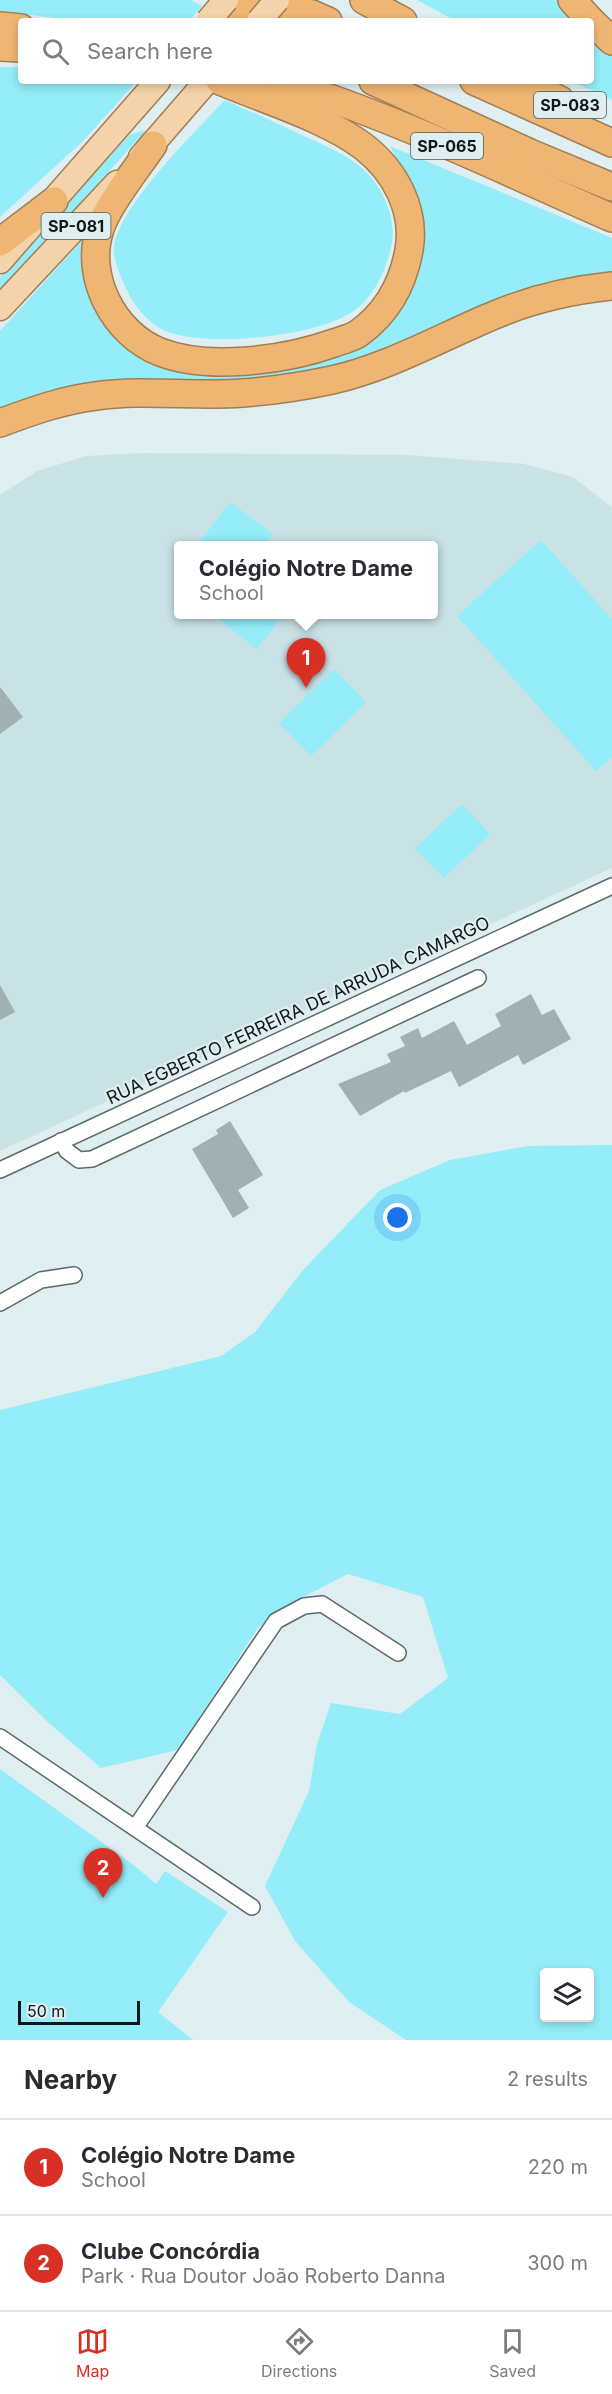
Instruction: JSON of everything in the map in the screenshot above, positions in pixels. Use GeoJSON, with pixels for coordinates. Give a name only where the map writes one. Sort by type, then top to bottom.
{"type":"FeatureCollection","features":[{"type":"Feature","properties":{"kind":"highway"},"geometry":{"type":"LineString","coordinates":[[224,0],[252,18]]}},
{"type":"Feature","properties":{"kind":"highway"},"geometry":{"type":"LineString","coordinates":[[257,0],[320,18]]}},
{"type":"Feature","properties":{"kind":"highway"},"geometry":{"type":"LineString","coordinates":[[364,0],[397,18]]}},
{"type":"Feature","properties":{"kind":"highway"},"geometry":{"type":"LineString","coordinates":[[572,0],[588,18]]}},
{"type":"Feature","properties":{"kind":"highway"},"geometry":{"type":"LineString","coordinates":[[594,24],[612,41]]}},
{"type":"Feature","properties":{"kind":"highway"},"geometry":{"type":"LineString","coordinates":[[0,26],[18,28]]}},
{"type":"Feature","properties":{"kind":"highway"},"geometry":{"type":"LineString","coordinates":[[0,47],[18,48]]}},
{"type":"Feature","properties":{"kind":"highway"},"geometry":{"type":"LineString","coordinates":[[159,137],[100,228],[96,249],[96,272],[104,296],[115,316],[136,339],[160,352],[187,359],[217,361],[277,357],[320,348],[357,334],[380,315],[396,293],[406,265],[411,236],[408,212],[399,187],[364,147],[334,128],[227,84]]}},
{"type":"Feature","properties":{"kind":"highway","name":"SP-065"},"geometry":{"type":"LineString","coordinates":[[287,84],[355,108],[429,138],[612,218]]}},
{"type":"Feature","properties":{"kind":"highway"},"geometry":{"type":"LineString","coordinates":[[380,84],[530,153],[612,187]]}},
{"type":"Feature","properties":{"kind":"highway"},"geometry":{"type":"LineString","coordinates":[[481,84],[612,143]]}},
{"type":"Feature","properties":{"kind":"highway","name":"SP-083"},"geometry":{"type":"LineString","coordinates":[[527,84],[612,125]]}},
{"type":"Feature","properties":{"kind":"highway"},"geometry":{"type":"LineString","coordinates":[[0,242],[54,201]]}},
{"type":"Feature","properties":{"kind":"highway"},"geometry":{"type":"LineString","coordinates":[[0,423],[63,402],[97,395],[242,393],[333,380],[412,352],[499,313],[538,300],[612,286]]}},
{"type":"Feature","properties":{"kind":"main road"},"geometry":{"type":"LineString","coordinates":[[210,18],[224,0]]}},
{"type":"Feature","properties":{"kind":"main road"},"geometry":{"type":"LineString","coordinates":[[260,18],[277,0]]}},
{"type":"Feature","properties":{"kind":"main road","name":"SP-081"},"geometry":{"type":"LineString","coordinates":[[0,261],[155,84]]}},
{"type":"Feature","properties":{"kind":"main road"},"geometry":{"type":"LineString","coordinates":[[159,137],[204,84]]}},
{"type":"Feature","properties":{"kind":"main road","name":"SP-081"},"geometry":{"type":"LineString","coordinates":[[0,308],[159,137]]}},
{"type":"Feature","properties":{"kind":"street","name":"RUA EGBERTO FERREIRA DE ARRUDA CAMARGO"},"geometry":{"type":"LineString","coordinates":[[0,1170],[612,886]]}},
{"type":"Feature","properties":{"kind":"street"},"geometry":{"type":"LineString","coordinates":[[62,1141],[67,1151],[79,1160],[92,1159],[478,978]]}},
{"type":"Feature","properties":{"kind":"street"},"geometry":{"type":"LineString","coordinates":[[0,1303],[41,1280],[74,1275]]}},
{"type":"Feature","properties":{"kind":"street"},"geometry":{"type":"LineString","coordinates":[[135,1828],[276,1621],[304,1606],[322,1604],[398,1653]]}},
{"type":"Feature","properties":{"kind":"street"},"geometry":{"type":"LineString","coordinates":[[0,1737],[252,1907]]}},
{"type":"Feature","properties":{"kind":"shaded area"},"geometry":{"type":"Polygon","coordinates":[[[0,0],[191,0],[202,6],[192,18],[55,18],[0,11],[0,0]]]}},
{"type":"Feature","properties":{"kind":"shaded area"},"geometry":{"type":"Polygon","coordinates":[[[417,0],[561,0],[576,18],[450,18],[417,0]]]}},
{"type":"Feature","properties":{"kind":"shaded area"},"geometry":{"type":"Polygon","coordinates":[[[594,36],[612,51],[612,100],[578,84],[594,84],[594,36]]]}},
{"type":"Feature","properties":{"kind":"shaded area"},"geometry":{"type":"Polygon","coordinates":[[[0,67],[18,67],[18,84],[134,84],[83,141],[0,217],[0,67]]]}},
{"type":"Feature","properties":{"kind":"shaded area"},"geometry":{"type":"Polygon","coordinates":[[[225,100],[343,155],[370,176],[382,194],[392,226],[391,247],[380,279],[371,293],[360,306],[344,317],[321,326],[264,337],[206,339],[182,336],[156,326],[139,309],[126,289],[114,256],[119,230],[129,211],[160,170],[225,100]]]}},
{"type":"Feature","properties":{"kind":"shaded area"},"geometry":{"type":"Polygon","coordinates":[[[146,130],[0,293],[0,277],[129,135],[146,130]]]}},
{"type":"Feature","properties":{"kind":"shaded area"},"geometry":{"type":"Polygon","coordinates":[[[390,146],[612,238],[612,279],[310,375],[0,412],[0,331],[88,234],[82,265],[84,277],[95,305],[124,344],[135,353],[152,361],[272,371],[302,366],[331,357],[358,344],[383,327],[402,306],[416,282],[423,253],[421,221],[416,201],[390,146]]]}},
{"type":"Feature","properties":{"kind":"shaded area"},"geometry":{"type":"Polygon","coordinates":[[[144,453],[407,455],[524,464],[573,477],[612,507],[612,868],[0,1151],[0,495],[37,471],[86,456],[144,453]]]}},
{"type":"Feature","properties":{"kind":"shaded area"},"geometry":{"type":"Polygon","coordinates":[[[230,502],[273,534],[267,541],[200,541],[230,502]]]}},
{"type":"Feature","properties":{"kind":"shaded area"},"geometry":{"type":"Polygon","coordinates":[[[541,540],[612,619],[612,757],[596,771],[457,616],[541,540]]]}},
{"type":"Feature","properties":{"kind":"shaded area"},"geometry":{"type":"Polygon","coordinates":[[[218,619],[280,619],[257,649],[218,619]]]}},
{"type":"Feature","properties":{"kind":"shaded area"},"geometry":{"type":"Polygon","coordinates":[[[334,669],[366,702],[311,756],[279,723],[334,669]]]}},
{"type":"Feature","properties":{"kind":"shaded area"},"geometry":{"type":"Polygon","coordinates":[[[462,804],[490,834],[444,878],[415,848],[462,804]]]}},
{"type":"Feature","properties":{"kind":"shaded area"},"geometry":{"type":"Polygon","coordinates":[[[612,1145],[612,2040],[406,2040],[349,2002],[295,1941],[265,1886],[309,1791],[317,1744],[331,1703],[400,1714],[448,1678],[423,1597],[348,1574],[301,1598],[258,1628],[178,1750],[101,1768],[50,1724],[0,1675],[0,1410],[221,1356],[255,1332],[303,1270],[380,1190],[450,1160],[528,1146],[612,1145]]]}},
{"type":"Feature","properties":{"kind":"shaded area"},"geometry":{"type":"Polygon","coordinates":[[[0,1769],[135,1866],[156,1884],[165,1871],[228,1912],[158,2012],[193,2040],[0,2040],[0,1769]]]}},
{"type":"Feature","properties":{"kind":"building"},"geometry":{"type":"Polygon","coordinates":[[[0,687],[23,717],[0,734],[0,687]]]}},
{"type":"Feature","properties":{"kind":"building"},"geometry":{"type":"Polygon","coordinates":[[[0,985],[15,1012],[0,1020],[0,985]]]}},
{"type":"Feature","properties":{"kind":"building"},"geometry":{"type":"Polygon","coordinates":[[[531,994],[542,1015],[554,1009],[571,1039],[523,1065],[518,1055],[459,1087],[451,1071],[405,1093],[404,1091],[360,1116],[338,1084],[391,1062],[387,1054],[405,1046],[400,1037],[418,1028],[422,1038],[454,1021],[467,1045],[501,1026],[495,1014],[531,994]]]}},
{"type":"Feature","properties":{"kind":"building"},"geometry":{"type":"Polygon","coordinates":[[[230,1121],[263,1175],[238,1190],[249,1208],[233,1218],[192,1149],[218,1134],[216,1130],[230,1121]]]}},
{"type":"Feature","properties":{"kind":"place","name":"Colégio Notre Dame"},"geometry":{"type":"Point","coordinates":[306,688]}},
{"type":"Feature","properties":{"kind":"place","name":"Clube Concórdia"},"geometry":{"type":"Point","coordinates":[103,1898]}}]}
